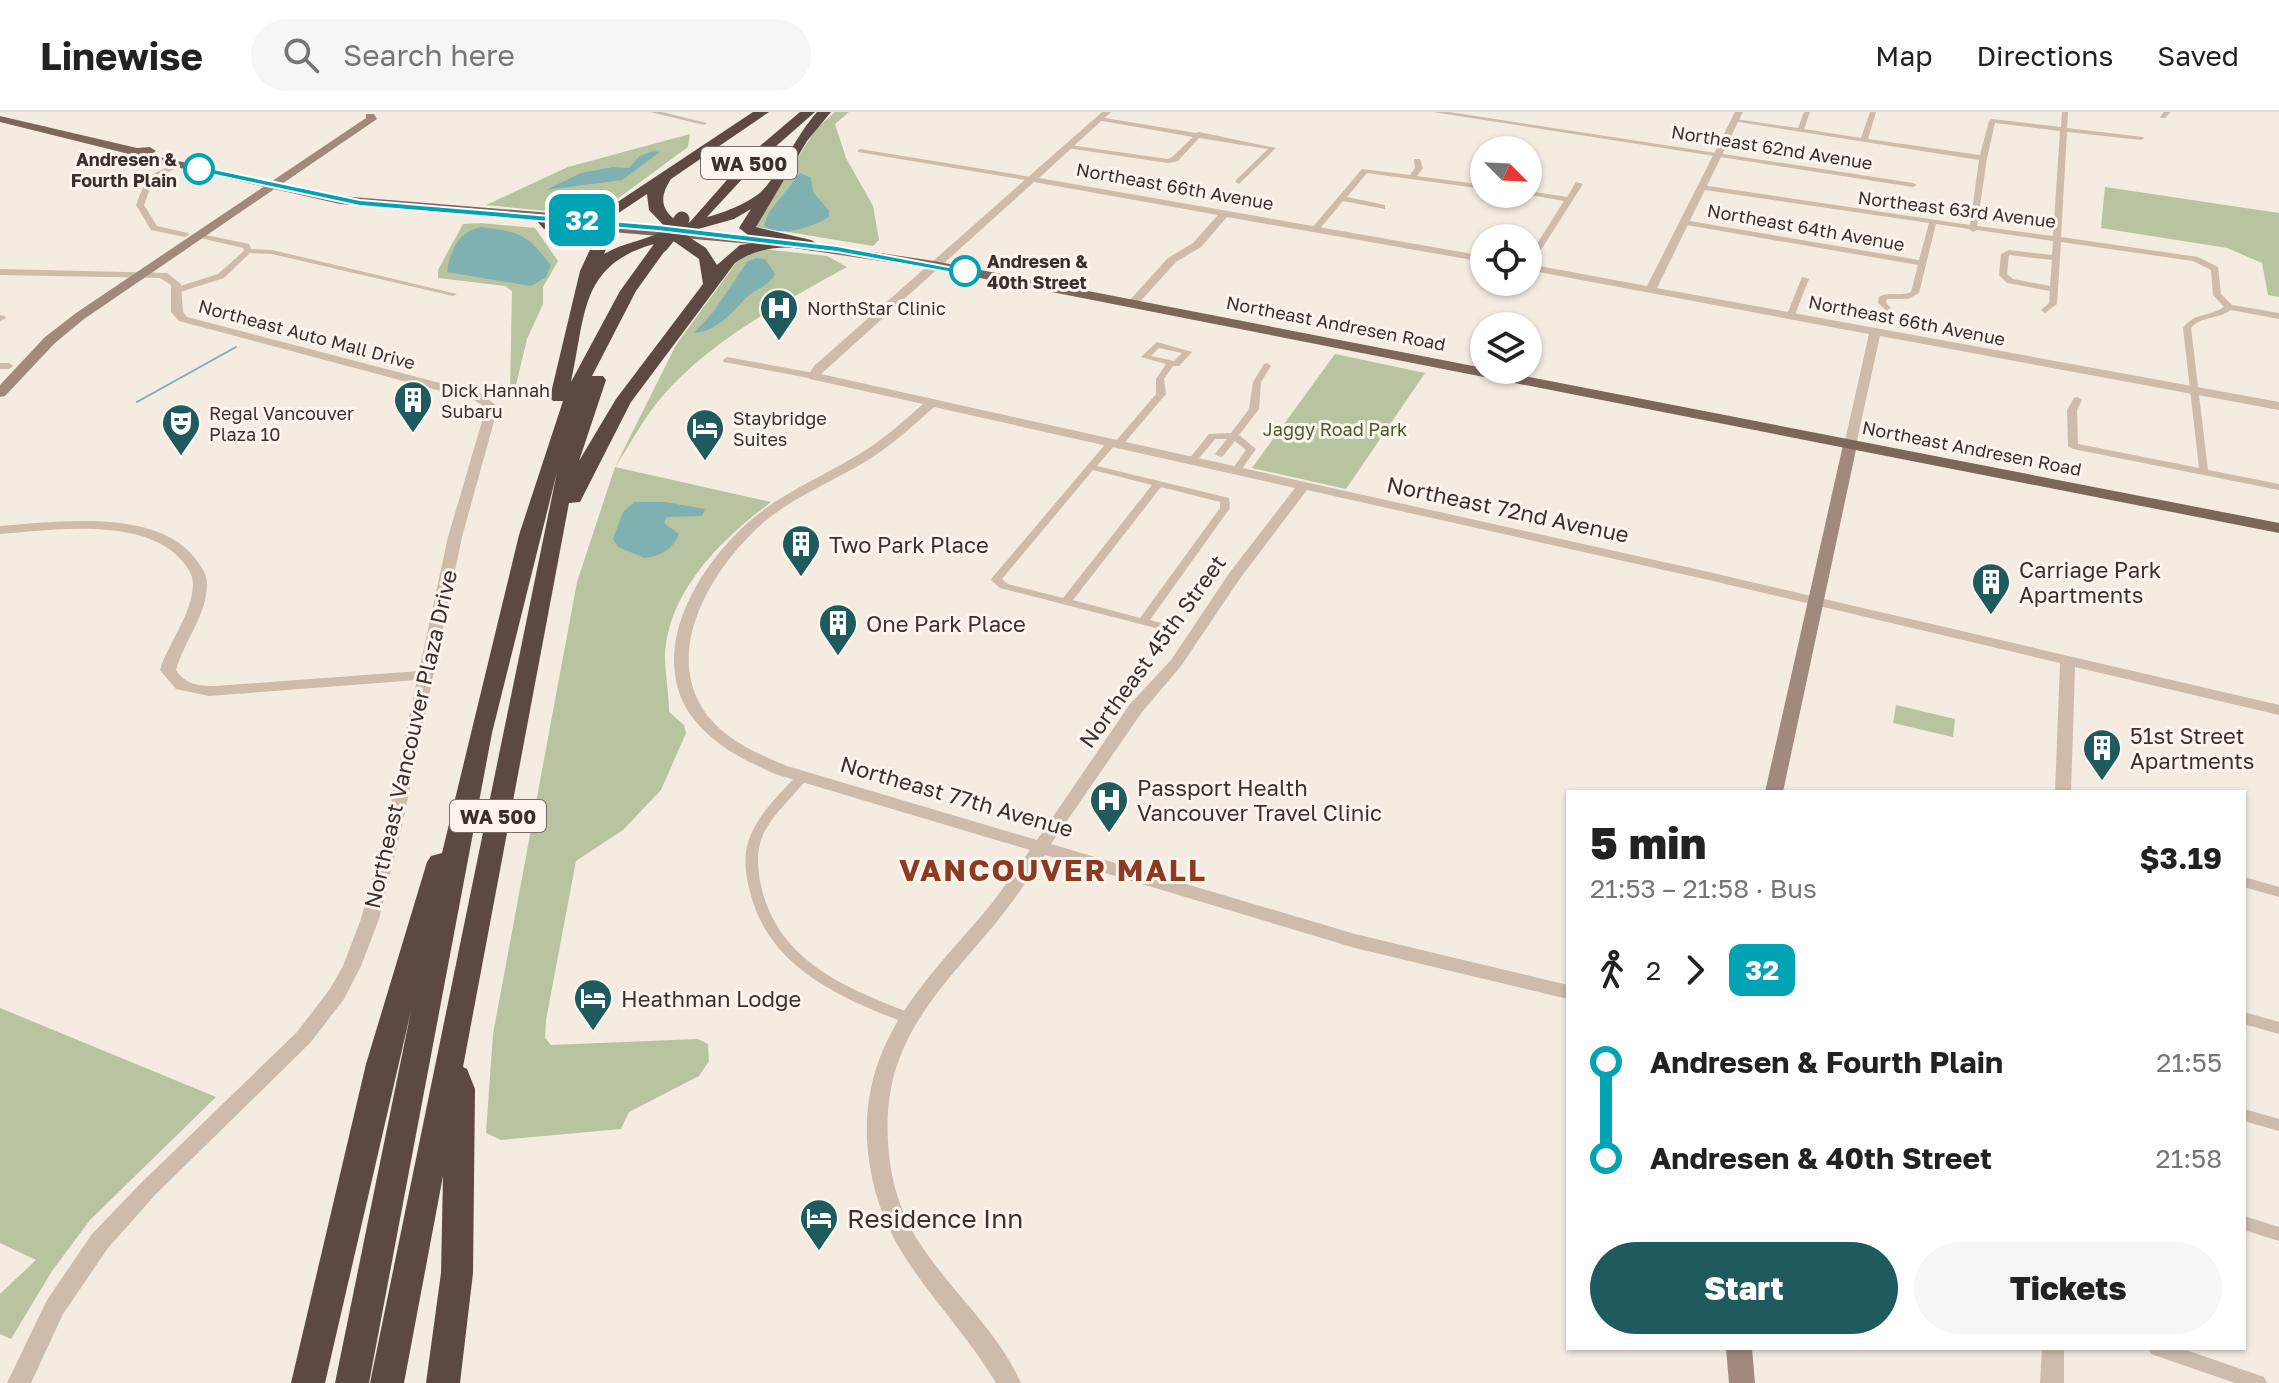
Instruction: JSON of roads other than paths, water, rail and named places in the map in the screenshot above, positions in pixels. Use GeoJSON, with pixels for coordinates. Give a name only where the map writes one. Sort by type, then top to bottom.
{"type":"FeatureCollection","features":[{"type":"Feature","properties":{"kind":"highway"},"geometry":{"type":"LineString","coordinates":[[597,221],[762,112]]}},
{"type":"Feature","properties":{"kind":"highway","name":"WA 500"},"geometry":{"type":"LineString","coordinates":[[352,1383],[385,1232],[476,745],[548,462],[594,350],[625,295],[734,163],[794,112]]}},
{"type":"Feature","properties":{"kind":"highway","name":"WA 500"},"geometry":{"type":"LineString","coordinates":[[387,1383],[544,576],[569,462],[587,404],[628,318],[677,232],[808,112]]}},
{"type":"Feature","properties":{"kind":"highway"},"geometry":{"type":"LineString","coordinates":[[813,246],[793,238],[748,230],[748,224],[766,193],[824,112]]}},
{"type":"Feature","properties":{"kind":"highway"},"geometry":{"type":"LineString","coordinates":[[668,175],[656,189],[652,201],[659,215],[705,255],[712,271],[711,284]]}},
{"type":"Feature","properties":{"kind":"highway"},"geometry":{"type":"LineString","coordinates":[[586,284],[597,267],[614,254],[729,216],[766,193]]}},
{"type":"Feature","properties":{"kind":"highway"},"geometry":{"type":"LineString","coordinates":[[543,219],[549,226],[596,231],[603,235],[586,284],[547,443],[548,462]]}},
{"type":"Feature","properties":{"kind":"highway"},"geometry":{"type":"LineString","coordinates":[[544,576],[557,556],[581,478],[613,414],[638,375],[737,252],[787,243]]}},
{"type":"Feature","properties":{"kind":"highway"},"geometry":{"type":"LineString","coordinates":[[308,1383],[381,1064],[476,745]]}},
{"type":"Feature","properties":{"kind":"highway"},"geometry":{"type":"LineString","coordinates":[[443,1383],[457,1273],[460,1089],[451,1055]]}},
{"type":"Feature","properties":{"kind":"main road"},"geometry":{"type":"LineString","coordinates":[[3,370],[61,320],[199,235],[361,118],[373,114]]}},
{"type":"Feature","properties":{"kind":"main road","name":"Northeast Andresen Road"},"geometry":{"type":"LineString","coordinates":[[0,122],[360,203],[383,202],[612,229],[677,232]]}},
{"type":"Feature","properties":{"kind":"main road","name":"Northeast Andresen Road"},"geometry":{"type":"LineString","coordinates":[[179,161],[210,164],[271,182]]}},
{"type":"Feature","properties":{"kind":"main road"},"geometry":{"type":"LineString","coordinates":[[0,393],[50,340],[135,273],[185,235],[271,182]]}},
{"type":"Feature","properties":{"kind":"main road","name":"Northeast Andresen Road"},"geometry":{"type":"LineString","coordinates":[[543,219],[597,221],[813,246],[934,265],[2279,528]]}},
{"type":"Feature","properties":{"kind":"main road"},"geometry":{"type":"LineString","coordinates":[[0,385],[14,368],[3,370]]}},
{"type":"Feature","properties":{"kind":"main road"},"geometry":{"type":"LineString","coordinates":[[1774,790],[1850,445]]}},
{"type":"Feature","properties":{"kind":"main road"},"geometry":{"type":"LineString","coordinates":[[1739,1350],[1742,1383]]}},
{"type":"Feature","properties":{"kind":"street"},"geometry":{"type":"LineString","coordinates":[[653,112],[704,123]]}},
{"type":"Feature","properties":{"kind":"street","name":"Northeast 62nd Avenue"},"geometry":{"type":"LineString","coordinates":[[1436,112],[1488,116],[1913,185]]}},
{"type":"Feature","properties":{"kind":"street"},"geometry":{"type":"LineString","coordinates":[[1800,131],[1807,112]]}},
{"type":"Feature","properties":{"kind":"street"},"geometry":{"type":"LineString","coordinates":[[1864,140],[1873,112]]}},
{"type":"Feature","properties":{"kind":"street"},"geometry":{"type":"LineString","coordinates":[[2045,310],[2053,306],[2065,112]]}},
{"type":"Feature","properties":{"kind":"street"},"geometry":{"type":"LineString","coordinates":[[814,376],[818,369],[1103,115],[1273,148],[1239,182]]}},
{"type":"Feature","properties":{"kind":"street"},"geometry":{"type":"LineString","coordinates":[[1650,290],[1737,116],[1800,131],[1983,158]]}},
{"type":"Feature","properties":{"kind":"street"},"geometry":{"type":"LineString","coordinates":[[1973,230],[1983,158],[1994,120],[2141,138]]}},
{"type":"Feature","properties":{"kind":"street"},"geometry":{"type":"LineString","coordinates":[[1069,147],[1168,161],[1175,159],[1199,134]]}},
{"type":"Feature","properties":{"kind":"street","name":"Northeast 66th Avenue"},"geometry":{"type":"LineString","coordinates":[[860,151],[1470,257]]}},
{"type":"Feature","properties":{"kind":"street"},"geometry":{"type":"LineString","coordinates":[[179,161],[147,182],[140,205],[154,228],[185,235]]}},
{"type":"Feature","properties":{"kind":"street"},"geometry":{"type":"LineString","coordinates":[[1411,178],[1419,168],[1417,161]]}},
{"type":"Feature","properties":{"kind":"street"},"geometry":{"type":"LineString","coordinates":[[1315,229],[1365,171],[1470,186]]}},
{"type":"Feature","properties":{"kind":"street"},"geometry":{"type":"LineString","coordinates":[[1542,243],[1579,184]]}},
{"type":"Feature","properties":{"kind":"street","name":"Northeast 63rd Avenue"},"geometry":{"type":"LineString","coordinates":[[1701,187],[1932,224],[2058,239],[2209,263],[2215,269],[2217,295],[2229,307]]}},
{"type":"Feature","properties":{"kind":"street"},"geometry":{"type":"LineString","coordinates":[[1542,195],[1569,200]]}},
{"type":"Feature","properties":{"kind":"street"},"geometry":{"type":"LineString","coordinates":[[1342,198],[1382,207]]}},
{"type":"Feature","properties":{"kind":"street"},"geometry":{"type":"LineString","coordinates":[[1132,304],[1172,260],[1196,246],[1225,213]]}},
{"type":"Feature","properties":{"kind":"street","name":"Northeast 64th Avenue"},"geometry":{"type":"LineString","coordinates":[[1684,222],[1922,263]]}},
{"type":"Feature","properties":{"kind":"street"},"geometry":{"type":"LineString","coordinates":[[1887,308],[1882,301],[1886,296],[1914,295],[1932,224]]}},
{"type":"Feature","properties":{"kind":"street"},"geometry":{"type":"LineString","coordinates":[[199,235],[246,246],[248,251]]}},
{"type":"Feature","properties":{"kind":"street"},"geometry":{"type":"LineString","coordinates":[[177,290],[221,276],[248,251],[272,252],[453,294]]}},
{"type":"Feature","properties":{"kind":"street"},"geometry":{"type":"LineString","coordinates":[[2054,289],[2010,281],[2003,275],[2005,254],[2009,252],[2056,258]]}},
{"type":"Feature","properties":{"kind":"street","name":"Northeast 66th Avenue"},"geometry":{"type":"LineString","coordinates":[[1542,268],[1875,333],[2279,406]]}},
{"type":"Feature","properties":{"kind":"street"},"geometry":{"type":"LineString","coordinates":[[0,272],[135,273]]}},
{"type":"Feature","properties":{"kind":"street","name":"Northeast Auto Mall Drive"},"geometry":{"type":"LineString","coordinates":[[135,273],[170,278],[177,290],[177,312],[183,319],[197,325],[478,397],[492,407]]}},
{"type":"Feature","properties":{"kind":"street"},"geometry":{"type":"LineString","coordinates":[[1790,317],[1805,279]]}},
{"type":"Feature","properties":{"kind":"street"},"geometry":{"type":"LineString","coordinates":[[2204,473],[2187,328],[2193,320],[2223,312],[2229,307],[2279,316]]}},
{"type":"Feature","properties":{"kind":"street"},"geometry":{"type":"LineString","coordinates":[[1850,445],[1875,333]]}},
{"type":"Feature","properties":{"kind":"street","name":"Northeast 72nd Avenue"},"geometry":{"type":"LineString","coordinates":[[727,360],[814,376],[1815,601],[2279,710]]}},
{"type":"Feature","properties":{"kind":"street"},"geometry":{"type":"LineString","coordinates":[[1220,454],[1254,409],[1257,382],[1267,366]]}},
{"type":"Feature","properties":{"kind":"street"},"geometry":{"type":"LineString","coordinates":[[1168,367],[1160,379],[1161,394],[1091,467],[996,580],[1004,586],[1175,630]]}},
{"type":"Feature","properties":{"kind":"street"},"geometry":{"type":"LineString","coordinates":[[2077,400],[2072,410],[2073,446],[2279,487]]}},
{"type":"Feature","properties":{"kind":"street","name":"Northeast 77th Avenue"},"geometry":{"type":"LineString","coordinates":[[930,404],[876,449],[761,519],[713,569],[691,612],[682,656],[687,690],[710,728],[758,760],[803,776],[1355,941],[1566,992]]}},
{"type":"Feature","properties":{"kind":"street","name":"Northeast Vancouver Plaza Drive"},"geometry":{"type":"LineString","coordinates":[[19,1383],[55,1307],[100,1241],[149,1188],[295,1047],[337,994],[370,919],[427,675],[455,537],[491,420],[492,407]]}},
{"type":"Feature","properties":{"kind":"street"},"geometry":{"type":"LineString","coordinates":[[1192,461],[1212,436],[1234,436],[1251,449],[1236,471]]}},
{"type":"Feature","properties":{"kind":"street"},"geometry":{"type":"LineString","coordinates":[[1091,467],[1225,500],[1225,508],[1143,622]]}},
{"type":"Feature","properties":{"kind":"street"},"geometry":{"type":"LineString","coordinates":[[1066,602],[1159,483]]}},
{"type":"Feature","properties":{"kind":"street","name":"Northeast 45th Street"},"geometry":{"type":"LineString","coordinates":[[1009,1383],[978,1334],[916,1258],[894,1216],[883,1180],[877,1143],[878,1101],[888,1059],[908,1018],[1001,903],[1138,705],[1175,664],[1244,563],[1303,486]]}},
{"type":"Feature","properties":{"kind":"street"},"geometry":{"type":"LineString","coordinates":[[0,530],[119,528],[163,538],[188,556],[201,580],[197,610],[168,670],[172,680],[182,687],[216,691],[427,675]]}},
{"type":"Feature","properties":{"kind":"street"},"geometry":{"type":"LineString","coordinates":[[2063,790],[2068,661]]}},
{"type":"Feature","properties":{"kind":"street"},"geometry":{"type":"LineString","coordinates":[[803,776],[768,816],[754,842],[756,894],[768,928],[814,973],[852,997],[908,1018]]}},
{"type":"Feature","properties":{"kind":"street"},"geometry":{"type":"LineString","coordinates":[[2246,883],[2279,892]]}},
{"type":"Feature","properties":{"kind":"street"},"geometry":{"type":"LineString","coordinates":[[2246,1019],[2279,1028]]}},
{"type":"Feature","properties":{"kind":"street"},"geometry":{"type":"LineString","coordinates":[[2246,1116],[2279,1125]]}},
{"type":"Feature","properties":{"kind":"street"},"geometry":{"type":"LineString","coordinates":[[2246,1224],[2279,1234]]}},
{"type":"Feature","properties":{"kind":"street"},"geometry":{"type":"LineString","coordinates":[[2052,1383],[2053,1350]]}},
{"type":"Feature","properties":{"kind":"street"},"geometry":{"type":"LineString","coordinates":[[2163,1350],[2258,1383]]}},
{"type":"Feature","properties":{"kind":"water"},"geometry":{"type":"Polygon","coordinates":[[[660,152],[622,180],[546,190],[581,173],[613,167],[629,168],[640,156],[660,152]]]}},
{"type":"Feature","properties":{"kind":"water"},"geometry":{"type":"Polygon","coordinates":[[[800,173],[811,178],[813,192],[829,211],[829,217],[788,231],[764,226],[768,214],[800,173]]]}},
{"type":"Feature","properties":{"kind":"water"},"geometry":{"type":"Polygon","coordinates":[[[481,227],[522,236],[551,265],[546,277],[531,286],[447,272],[450,257],[461,237],[481,227]]]}},
{"type":"Feature","properties":{"kind":"water"},"geometry":{"type":"Polygon","coordinates":[[[765,259],[775,274],[772,279],[717,325],[694,333],[714,311],[747,262],[765,259]]]}},
{"type":"Feature","properties":{"kind":"water"},"geometry":{"type":"Polygon","coordinates":[[[635,502],[665,502],[705,509],[702,516],[667,517],[664,523],[679,534],[666,551],[645,558],[618,547],[613,539],[623,512],[635,502]]]}},
{"type":"Feature","properties":{"kind":"waterway"},"geometry":{"type":"LineString","coordinates":[[137,402],[236,347]]}},
{"type":"Feature","properties":{"kind":"place","name":"Andresen & Fourth Plain"},"geometry":{"type":"Point","coordinates":[199,169]}},
{"type":"Feature","properties":{"kind":"place","name":"Andresen & 40th Street"},"geometry":{"type":"Point","coordinates":[965,271]}},
{"type":"Feature","properties":{"kind":"place","name":"NorthStar Clinic"},"geometry":{"type":"Point","coordinates":[779,342]}},
{"type":"Feature","properties":{"kind":"place","name":"Dick Hannah Subaru"},"geometry":{"type":"Point","coordinates":[413,434]}},
{"type":"Feature","properties":{"kind":"place","name":"Regal Vancouver Plaza 10"},"geometry":{"type":"Point","coordinates":[181,457]}},
{"type":"Feature","properties":{"kind":"place","name":"Staybridge Suites"},"geometry":{"type":"Point","coordinates":[705,462]}},
{"type":"Feature","properties":{"kind":"place","name":"Two Park Place"},"geometry":{"type":"Point","coordinates":[801,578]}},
{"type":"Feature","properties":{"kind":"place","name":"Carriage Park Apartments"},"geometry":{"type":"Point","coordinates":[1991,616]}},
{"type":"Feature","properties":{"kind":"place","name":"One Park Place"},"geometry":{"type":"Point","coordinates":[838,657]}},
{"type":"Feature","properties":{"kind":"place","name":"51st Street Apartments"},"geometry":{"type":"Point","coordinates":[2102,782]}},
{"type":"Feature","properties":{"kind":"place","name":"Passport Health Vancouver Travel Clinic"},"geometry":{"type":"Point","coordinates":[1109,834]}},
{"type":"Feature","properties":{"kind":"place","name":"Heathman Lodge"},"geometry":{"type":"Point","coordinates":[593,1032]}},
{"type":"Feature","properties":{"kind":"place","name":"Residence Inn"},"geometry":{"type":"Point","coordinates":[819,1252]}},
{"type":"Feature","properties":{"kind":"district","name":"VANCOUVER MALL"},"geometry":{"type":"Point","coordinates":[1053,870]}},
{"type":"Feature","properties":{"kind":"park label","name":"Jaggy Road Park"},"geometry":{"type":"Point","coordinates":[1335,429]}}]}
